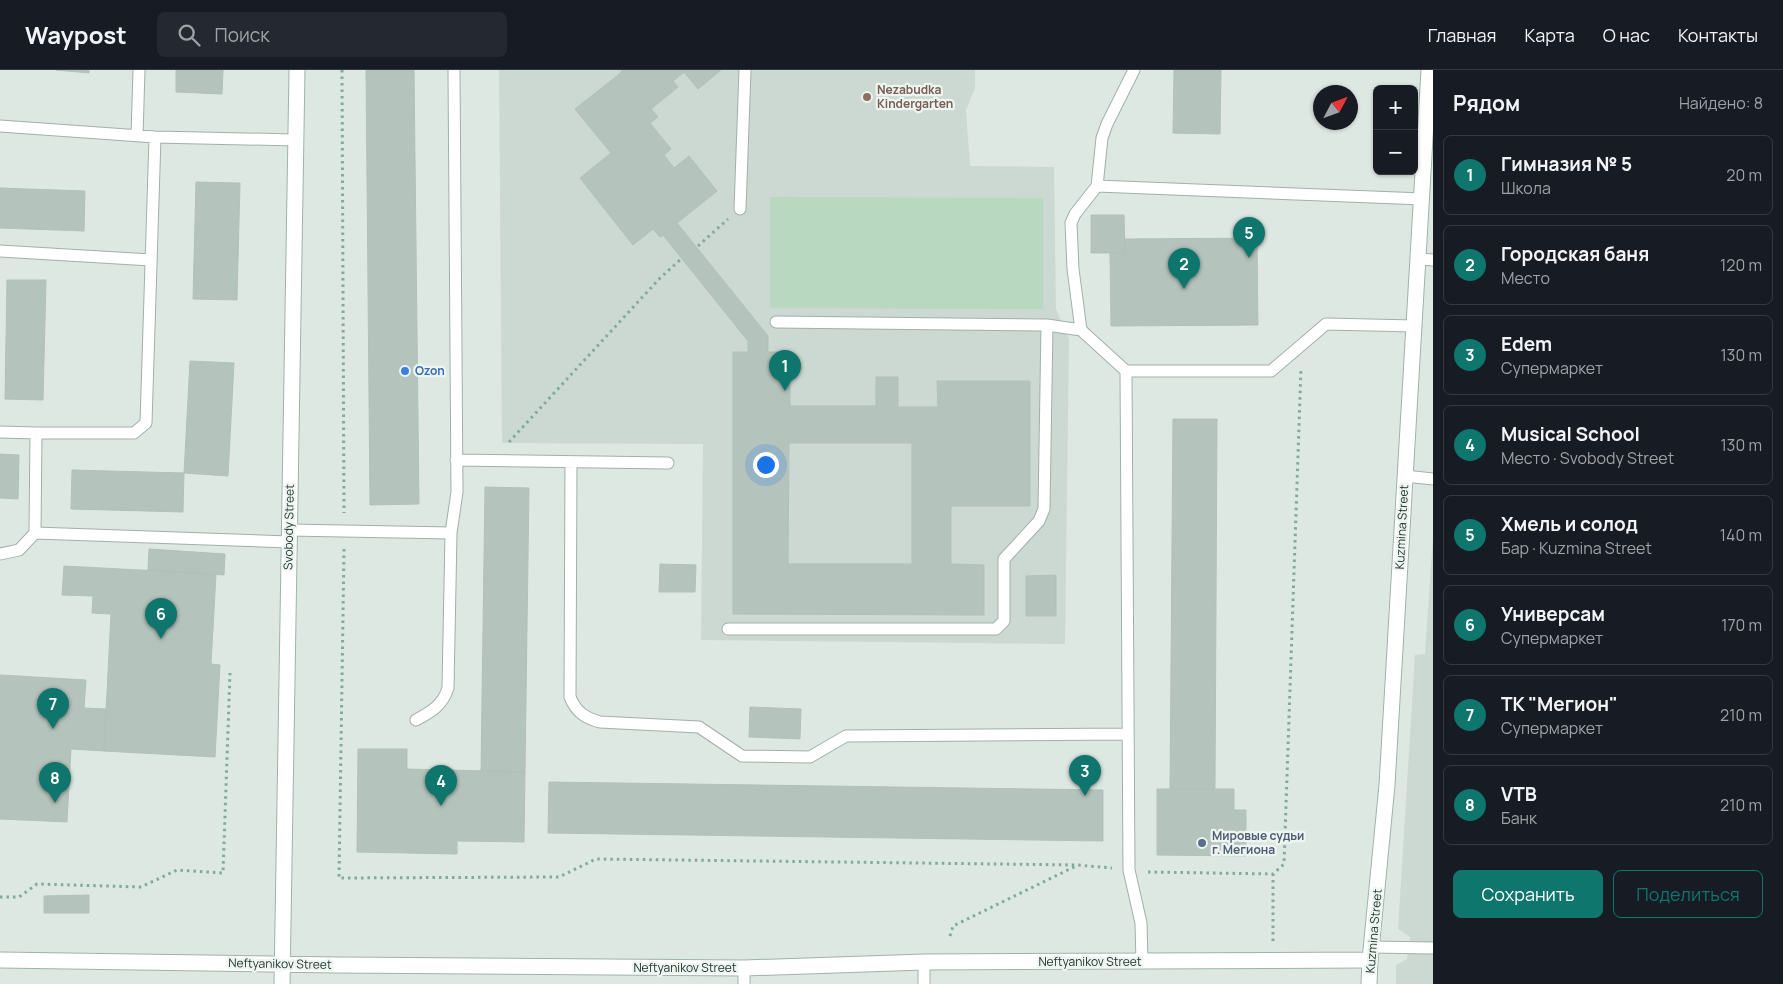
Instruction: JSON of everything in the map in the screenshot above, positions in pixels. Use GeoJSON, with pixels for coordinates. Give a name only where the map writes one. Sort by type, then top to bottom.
{"type":"FeatureCollection","features":[{"type":"Feature","properties":{"kind":"main road","name":"Svobody Street"},"geometry":{"type":"LineString","coordinates":[[282,984],[297,70]]}},
{"type":"Feature","properties":{"kind":"main road","name":"Kuzmina Street"},"geometry":{"type":"LineString","coordinates":[[1369,984],[1387,784],[1414,326],[1426,259],[1423,199],[1431,96],[1429,70]]}},
{"type":"Feature","properties":{"kind":"main road","name":"Neftyanikov Street"},"geometry":{"type":"LineString","coordinates":[[0,960],[744,968],[924,962],[1273,962],[1371,954]]}},
{"type":"Feature","properties":{"kind":"lane"},"geometry":{"type":"LineString","coordinates":[[137,136],[139,70]]}},
{"type":"Feature","properties":{"kind":"lane"},"geometry":{"type":"LineString","coordinates":[[416,720],[435,709],[446,696],[448,688],[451,533],[457,492],[454,70]]}},
{"type":"Feature","properties":{"kind":"lane"},"geometry":{"type":"LineString","coordinates":[[740,209],[745,70]]}},
{"type":"Feature","properties":{"kind":"lane"},"geometry":{"type":"LineString","coordinates":[[1080,330],[1073,269],[1071,223],[1075,214],[1097,186],[1102,138],[1134,70]]}},
{"type":"Feature","properties":{"kind":"lane"},"geometry":{"type":"LineString","coordinates":[[0,126],[155,137],[296,140]]}},
{"type":"Feature","properties":{"kind":"lane"},"geometry":{"type":"LineString","coordinates":[[0,432],[134,433],[146,423],[155,137]]}},
{"type":"Feature","properties":{"kind":"lane"},"geometry":{"type":"LineString","coordinates":[[1097,186],[1423,199]]}},
{"type":"Feature","properties":{"kind":"lane"},"geometry":{"type":"LineString","coordinates":[[0,251],[151,260]]}},
{"type":"Feature","properties":{"kind":"lane"},"geometry":{"type":"LineString","coordinates":[[776,322],[1047,325],[1080,330],[1126,371],[1270,371],[1326,324],[1414,326]]}},
{"type":"Feature","properties":{"kind":"lane"},"geometry":{"type":"LineString","coordinates":[[728,629],[996,629],[1004,621],[1004,559],[1039,521],[1044,509],[1047,325]]}},
{"type":"Feature","properties":{"kind":"lane"},"geometry":{"type":"LineString","coordinates":[[1126,371],[1130,870],[1142,923],[1142,962]]}},
{"type":"Feature","properties":{"kind":"lane"},"geometry":{"type":"LineString","coordinates":[[0,554],[19,550],[35,533],[36,432]]}},
{"type":"Feature","properties":{"kind":"lane"},"geometry":{"type":"LineString","coordinates":[[456,460],[668,463]]}},
{"type":"Feature","properties":{"kind":"lane"},"geometry":{"type":"LineString","coordinates":[[571,462],[570,697],[574,707],[585,718],[600,722],[699,727],[742,756],[810,757],[846,736],[1128,734]]}},
{"type":"Feature","properties":{"kind":"lane"},"geometry":{"type":"LineString","coordinates":[[1405,476],[1433,479]]}},
{"type":"Feature","properties":{"kind":"lane"},"geometry":{"type":"LineString","coordinates":[[35,533],[289,536],[344,531],[451,533]]}},
{"type":"Feature","properties":{"kind":"lane"},"geometry":{"type":"LineString","coordinates":[[1371,954],[1433,948]]}},
{"type":"Feature","properties":{"kind":"lane"},"geometry":{"type":"LineString","coordinates":[[924,962],[924,984]]}},
{"type":"Feature","properties":{"kind":"lane"},"geometry":{"type":"LineString","coordinates":[[744,968],[744,984]]}},
{"type":"Feature","properties":{"kind":"path"},"geometry":{"type":"LineString","coordinates":[[342,70],[344,531],[340,878],[559,877],[596,859],[1077,865],[1155,872],[1273,874],[1284,864],[1302,345]]}},
{"type":"Feature","properties":{"kind":"path"},"geometry":{"type":"LineString","coordinates":[[698,246],[740,209]]}},
{"type":"Feature","properties":{"kind":"path"},"geometry":{"type":"LineString","coordinates":[[492,461],[660,278],[680,260]]}},
{"type":"Feature","properties":{"kind":"path"},"geometry":{"type":"LineString","coordinates":[[0,897],[19,897],[37,884],[141,887],[177,870],[223,873],[230,674]]}},
{"type":"Feature","properties":{"kind":"path"},"geometry":{"type":"LineString","coordinates":[[950,936],[953,926],[1077,865]]}},
{"type":"Feature","properties":{"kind":"path"},"geometry":{"type":"LineString","coordinates":[[1273,874],[1273,962]]}},
{"type":"Feature","properties":{"kind":"shaded area"},"geometry":{"type":"Polygon","coordinates":[[[499,70],[975,70],[975,88],[966,110],[970,166],[1054,167],[1056,309],[1069,339],[1065,644],[701,640],[703,444],[502,443],[499,70]]]}},
{"type":"Feature","properties":{"kind":"shaded area"},"geometry":{"type":"Polygon","coordinates":[[[1433,537],[1433,984],[1396,984],[1396,965],[1407,959],[1410,937],[1398,929],[1415,655],[1425,654],[1433,537]]]}},
{"type":"Feature","properties":{"kind":"green space"},"geometry":{"type":"Polygon","coordinates":[[[770,197],[1043,198],[1043,309],[770,308],[770,197]]]}},
{"type":"Feature","properties":{"kind":"building"},"geometry":{"type":"Polygon","coordinates":[[[56,70],[89,70],[89,73],[56,70]]]}},
{"type":"Feature","properties":{"kind":"building"},"geometry":{"type":"Polygon","coordinates":[[[176,70],[223,70],[222,94],[176,92],[176,70]]]}},
{"type":"Feature","properties":{"kind":"building"},"geometry":{"type":"Polygon","coordinates":[[[366,70],[414,70],[419,504],[370,505],[366,70]]]}},
{"type":"Feature","properties":{"kind":"building"},"geometry":{"type":"Polygon","coordinates":[[[621,70],[721,70],[698,89],[684,72],[673,81],[678,87],[651,109],[658,117],[650,123],[671,149],[664,155],[674,168],[689,156],[717,191],[677,223],[768,336],[768,352],[790,352],[790,406],[876,406],[876,377],[898,377],[898,407],[938,407],[937,381],[1030,381],[1030,506],[951,506],[951,564],[984,565],[984,615],[733,614],[733,352],[748,352],[748,341],[663,235],[660,237],[653,229],[633,245],[580,178],[611,153],[575,109],[622,72],[621,70]],[[789,443],[788,564],[912,564],[912,443],[789,443]]]}},
{"type":"Feature","properties":{"kind":"building"},"geometry":{"type":"Polygon","coordinates":[[[1174,70],[1221,70],[1220,134],[1173,133],[1174,70]]]}},
{"type":"Feature","properties":{"kind":"building"},"geometry":{"type":"Polygon","coordinates":[[[196,182],[240,183],[237,300],[193,299],[196,182]]]}},
{"type":"Feature","properties":{"kind":"building"},"geometry":{"type":"Polygon","coordinates":[[[0,188],[85,191],[84,231],[0,228],[0,188]]]}},
{"type":"Feature","properties":{"kind":"building"},"geometry":{"type":"Polygon","coordinates":[[[1091,215],[1124,215],[1125,253],[1091,253],[1091,215]]]}},
{"type":"Feature","properties":{"kind":"building"},"geometry":{"type":"Polygon","coordinates":[[[1257,238],[1258,325],[1111,326],[1110,253],[1125,253],[1125,239],[1257,238]]]}},
{"type":"Feature","properties":{"kind":"building"},"geometry":{"type":"Polygon","coordinates":[[[7,280],[46,280],[43,400],[5,399],[7,280]]]}},
{"type":"Feature","properties":{"kind":"building"},"geometry":{"type":"Polygon","coordinates":[[[190,361],[234,363],[228,476],[184,473],[190,361]]]}},
{"type":"Feature","properties":{"kind":"building"},"geometry":{"type":"Polygon","coordinates":[[[1173,419],[1217,419],[1215,789],[1170,789],[1173,419]]]}},
{"type":"Feature","properties":{"kind":"building"},"geometry":{"type":"Polygon","coordinates":[[[0,454],[19,455],[18,499],[0,498],[0,454]]]}},
{"type":"Feature","properties":{"kind":"building"},"geometry":{"type":"Polygon","coordinates":[[[72,470],[184,473],[183,512],[71,509],[72,470]]]}},
{"type":"Feature","properties":{"kind":"building"},"geometry":{"type":"Polygon","coordinates":[[[485,487],[529,488],[525,772],[481,771],[485,487]]]}},
{"type":"Feature","properties":{"kind":"building"},"geometry":{"type":"Polygon","coordinates":[[[149,549],[225,554],[224,575],[148,570],[149,549]]]}},
{"type":"Feature","properties":{"kind":"building"},"geometry":{"type":"Polygon","coordinates":[[[660,564],[696,565],[695,592],[659,592],[660,564]]]}},
{"type":"Feature","properties":{"kind":"building"},"geometry":{"type":"Polygon","coordinates":[[[64,566],[216,574],[211,664],[220,665],[215,757],[104,751],[111,614],[92,613],[93,596],[62,595],[64,566]]]}},
{"type":"Feature","properties":{"kind":"building"},"geometry":{"type":"Polygon","coordinates":[[[1056,575],[1056,616],[1026,616],[1026,576],[1056,575]]]}},
{"type":"Feature","properties":{"kind":"building"},"geometry":{"type":"Polygon","coordinates":[[[0,675],[86,680],[84,708],[106,709],[104,751],[71,749],[67,822],[0,819],[0,675]]]}},
{"type":"Feature","properties":{"kind":"building"},"geometry":{"type":"Polygon","coordinates":[[[750,707],[801,709],[800,739],[749,737],[750,707]]]}},
{"type":"Feature","properties":{"kind":"building"},"geometry":{"type":"Polygon","coordinates":[[[358,749],[407,749],[407,769],[525,772],[524,842],[457,841],[457,854],[357,852],[358,749]]]}},
{"type":"Feature","properties":{"kind":"building"},"geometry":{"type":"Polygon","coordinates":[[[549,782],[1103,790],[1103,841],[548,833],[549,782]]]}},
{"type":"Feature","properties":{"kind":"building"},"geometry":{"type":"Polygon","coordinates":[[[1157,789],[1234,789],[1234,810],[1246,810],[1246,856],[1157,855],[1157,789]]]}},
{"type":"Feature","properties":{"kind":"building"},"geometry":{"type":"Polygon","coordinates":[[[89,895],[89,913],[44,913],[44,896],[89,895]]]}},
{"type":"Feature","properties":{"kind":"place","name":"Nezabudka Kindergarten"},"geometry":{"type":"Point","coordinates":[867,97]}},
{"type":"Feature","properties":{"kind":"place","name":"Хмель и солод"},"geometry":{"type":"Point","coordinates":[1249,258]}},
{"type":"Feature","properties":{"kind":"place","name":"Городская баня"},"geometry":{"type":"Point","coordinates":[1184,289]}},
{"type":"Feature","properties":{"kind":"place","name":"Ozon"},"geometry":{"type":"Point","coordinates":[405,371]}},
{"type":"Feature","properties":{"kind":"place","name":"Гимназия № 5"},"geometry":{"type":"Point","coordinates":[785,391]}},
{"type":"Feature","properties":{"kind":"place","name":"Универсам"},"geometry":{"type":"Point","coordinates":[161,639]}},
{"type":"Feature","properties":{"kind":"place","name":"ТК \"Мегион\""},"geometry":{"type":"Point","coordinates":[53,729]}},
{"type":"Feature","properties":{"kind":"place","name":"Edem"},"geometry":{"type":"Point","coordinates":[1085,796]}},
{"type":"Feature","properties":{"kind":"place","name":"VTB"},"geometry":{"type":"Point","coordinates":[55,803]}},
{"type":"Feature","properties":{"kind":"place","name":"Musical School"},"geometry":{"type":"Point","coordinates":[441,806]}},
{"type":"Feature","properties":{"kind":"place","name":"Мировые судьи г. Мегиона"},"geometry":{"type":"Point","coordinates":[1202,843]}}]}
